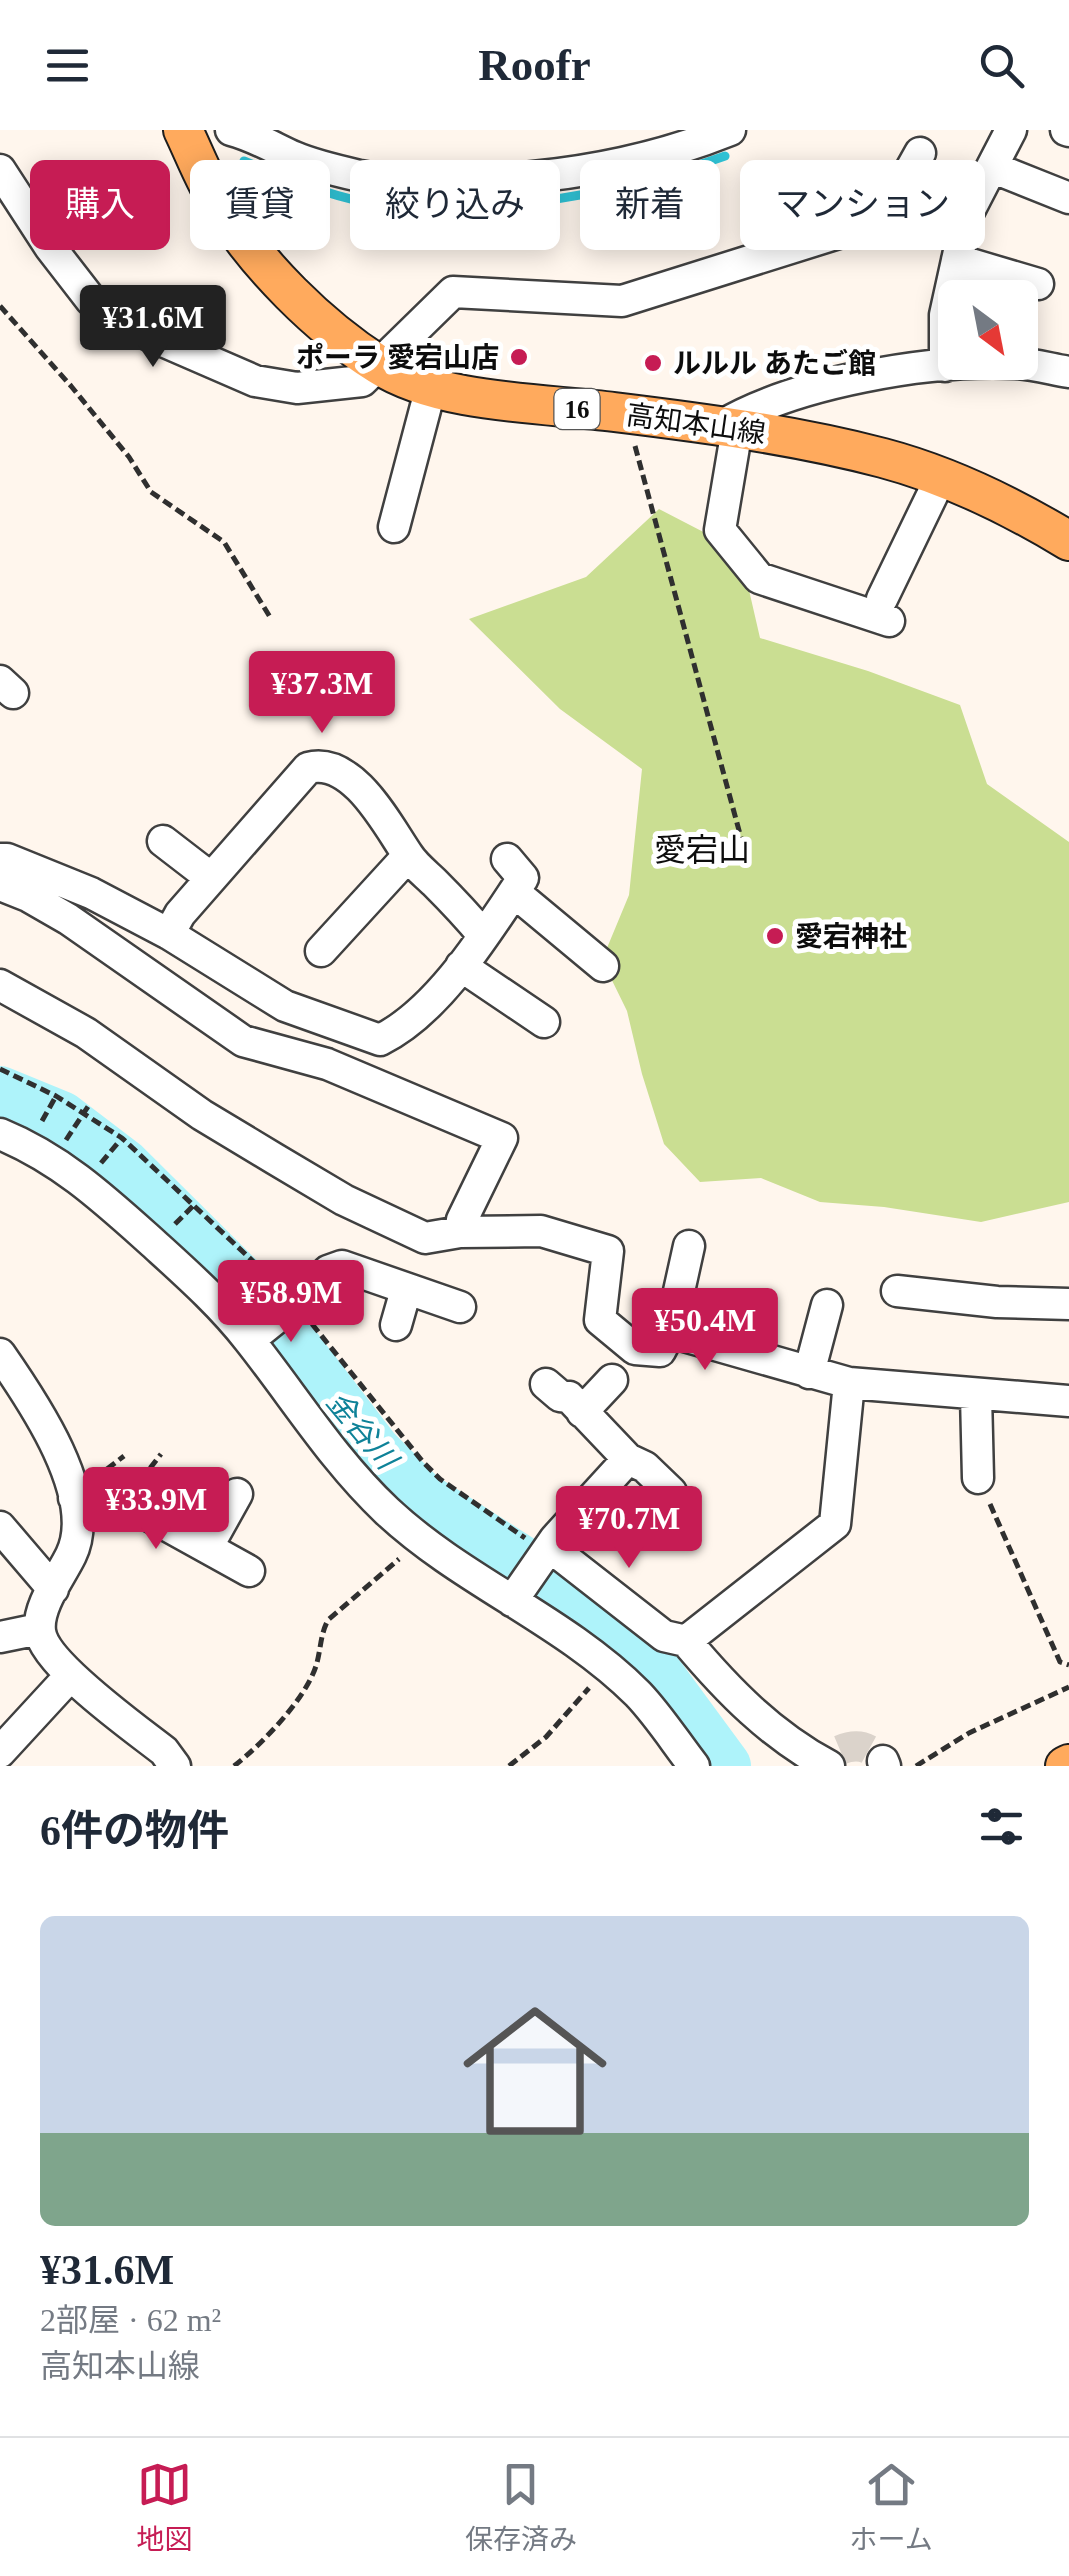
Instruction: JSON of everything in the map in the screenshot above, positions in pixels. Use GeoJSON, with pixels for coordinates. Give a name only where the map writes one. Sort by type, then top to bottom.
{"type":"FeatureCollection","features":[{"type":"Feature","properties":{"kind":"main road","name":"高知本山線"},"geometry":{"type":"LineString","coordinates":[[183,130],[218,202],[262,264],[302,304],[380,366],[432,387],[526,404],[729,428],[887,459],[990,500],[1069,542]]}},
{"type":"Feature","properties":{"kind":"street"},"geometry":{"type":"LineString","coordinates":[[953,280],[967,216],[1011,130]]}},
{"type":"Feature","properties":{"kind":"street"},"geometry":{"type":"LineString","coordinates":[[248,132],[296,158],[365,177],[408,174],[531,178],[624,162],[710,133]]}},
{"type":"Feature","properties":{"kind":"street"},"geometry":{"type":"LineString","coordinates":[[0,170],[81,287],[118,322],[255,381],[297,388],[362,381],[454,292],[622,301],[883,219],[920,153]]}},
{"type":"Feature","properties":{"kind":"street"},"geometry":{"type":"LineString","coordinates":[[994,168],[1069,198]]}},
{"type":"Feature","properties":{"kind":"street"},"geometry":{"type":"LineString","coordinates":[[957,260],[1024,280]]}},
{"type":"Feature","properties":{"kind":"street"},"geometry":{"type":"LineString","coordinates":[[1038,366],[1069,372]]}},
{"type":"Feature","properties":{"kind":"street"},"geometry":{"type":"LineString","coordinates":[[938,367],[860,376],[744,413],[729,428],[720,530],[759,578],[885,610],[940,479]]}},
{"type":"Feature","properties":{"kind":"street"},"geometry":{"type":"LineString","coordinates":[[394,528],[432,387]]}},
{"type":"Feature","properties":{"kind":"street"},"geometry":{"type":"LineString","coordinates":[[169,934],[180,914],[308,768],[318,766],[330,768],[358,786],[384,816],[408,856],[483,936]]}},
{"type":"Feature","properties":{"kind":"street"},"geometry":{"type":"LineString","coordinates":[[163,842],[211,878]]}},
{"type":"Feature","properties":{"kind":"street"},"geometry":{"type":"LineString","coordinates":[[321,951],[408,856]]}},
{"type":"Feature","properties":{"kind":"street"},"geometry":{"type":"LineString","coordinates":[[0,859],[91,893],[169,934],[285,1006],[380,1040],[406,1028],[462,966],[524,878],[507,858]]}},
{"type":"Feature","properties":{"kind":"street"},"geometry":{"type":"LineString","coordinates":[[0,885],[68,919],[243,1041],[327,1064],[502,1138],[462,1220],[460,1232]]}},
{"type":"Feature","properties":{"kind":"street"},"geometry":{"type":"LineString","coordinates":[[514,892],[602,966]]}},
{"type":"Feature","properties":{"kind":"street"},"geometry":{"type":"LineString","coordinates":[[462,966],[544,1022]]}},
{"type":"Feature","properties":{"kind":"street"},"geometry":{"type":"LineString","coordinates":[[0,985],[86,1033],[202,1115],[344,1200],[424,1238],[460,1232],[541,1231],[608,1251],[600,1320],[635,1349],[660,1351],[670,1332],[689,1246]]}},
{"type":"Feature","properties":{"kind":"street"},"geometry":{"type":"LineString","coordinates":[[0,1134],[53,1160],[91,1188],[214,1298],[354,1478],[422,1542],[517,1596],[606,1667],[639,1696],[694,1766]]}},
{"type":"Feature","properties":{"kind":"street"},"geometry":{"type":"LineString","coordinates":[[249,1340],[295,1304],[328,1271],[342,1266],[460,1307]]}},
{"type":"Feature","properties":{"kind":"street"},"geometry":{"type":"LineString","coordinates":[[396,1325],[406,1290]]}},
{"type":"Feature","properties":{"kind":"street"},"geometry":{"type":"LineString","coordinates":[[897,1291],[997,1302],[1069,1304]]}},
{"type":"Feature","properties":{"kind":"street"},"geometry":{"type":"LineString","coordinates":[[809,1373],[827,1304]]}},
{"type":"Feature","properties":{"kind":"street"},"geometry":{"type":"LineString","coordinates":[[670,1332],[849,1383],[1069,1401]]}},
{"type":"Feature","properties":{"kind":"street"},"geometry":{"type":"LineString","coordinates":[[0,1354],[66,1462],[74,1498],[76,1544],[53,1588],[39,1629],[49,1652],[70,1676],[169,1764]]}},
{"type":"Feature","properties":{"kind":"street"},"geometry":{"type":"LineString","coordinates":[[582,1412],[612,1380]]}},
{"type":"Feature","properties":{"kind":"street"},"geometry":{"type":"LineString","coordinates":[[686,1641],[836,1524],[849,1383]]}},
{"type":"Feature","properties":{"kind":"street"},"geometry":{"type":"LineString","coordinates":[[546,1384],[560,1396],[569,1397],[628,1459],[645,1467],[672,1492]]}},
{"type":"Feature","properties":{"kind":"street"},"geometry":{"type":"LineString","coordinates":[[976,1395],[978,1478]]}},
{"type":"Feature","properties":{"kind":"street"},"geometry":{"type":"LineString","coordinates":[[517,1596],[547,1552],[628,1459]]}},
{"type":"Feature","properties":{"kind":"street"},"geometry":{"type":"LineString","coordinates":[[208,1546],[237,1494]]}},
{"type":"Feature","properties":{"kind":"street"},"geometry":{"type":"LineString","coordinates":[[74,1498],[122,1500],[250,1572]]}},
{"type":"Feature","properties":{"kind":"street"},"geometry":{"type":"LineString","coordinates":[[0,1527],[53,1588]]}},
{"type":"Feature","properties":{"kind":"street"},"geometry":{"type":"LineString","coordinates":[[547,1552],[664,1636],[686,1641],[735,1698],[794,1746],[831,1760]]}},
{"type":"Feature","properties":{"kind":"street"},"geometry":{"type":"LineString","coordinates":[[0,1638],[39,1629]]}},
{"type":"Feature","properties":{"kind":"street"},"geometry":{"type":"LineString","coordinates":[[0,1752],[70,1676]]}},
{"type":"Feature","properties":{"kind":"path"},"geometry":{"type":"LineString","coordinates":[[0,306],[72,386],[129,457],[150,492],[224,542],[270,617]]}},
{"type":"Feature","properties":{"kind":"path"},"geometry":{"type":"LineString","coordinates":[[634,443],[747,860]]}},
{"type":"Feature","properties":{"kind":"path"},"geometry":{"type":"LineString","coordinates":[[40,1124],[55,1098]]}},
{"type":"Feature","properties":{"kind":"path"},"geometry":{"type":"LineString","coordinates":[[59,1150],[89,1104]]}},
{"type":"Feature","properties":{"kind":"path"},"geometry":{"type":"LineString","coordinates":[[978,1478],[1060,1662],[1069,1665]]}},
{"type":"Feature","properties":{"kind":"path"},"geometry":{"type":"LineString","coordinates":[[234,1766],[258,1747],[298,1696],[315,1668],[328,1620],[375,1577],[422,1542]]}},
{"type":"Feature","properties":{"kind":"path"},"geometry":{"type":"LineString","coordinates":[[509,1766],[546,1737],[606,1667]]}},
{"type":"Feature","properties":{"kind":"path"},"geometry":{"type":"LineString","coordinates":[[916,1766],[969,1733],[1069,1687]]}},
{"type":"Feature","properties":{"kind":"green space"},"geometry":{"type":"Polygon","coordinates":[[[659,509],[715,538],[746,577],[760,638],[868,671],[960,705],[987,784],[1069,842],[1069,1202],[981,1222],[820,1202],[761,1178],[700,1182],[664,1144],[627,1011],[602,960],[629,895],[642,769],[560,709],[469,619],[586,577],[659,509]]]}},
{"type":"Feature","properties":{"kind":"waterway"},"geometry":{"type":"LineString","coordinates":[[330,192],[387,205],[517,204],[622,187],[725,156]]}},
{"type":"Feature","properties":{"kind":"waterway","name":"金谷川"},"geometry":{"type":"LineString","coordinates":[[0,1092],[61,1117],[124,1165],[257,1297],[375,1451],[421,1497],[583,1601],[639,1649],[725,1766]]}},
{"type":"Feature","properties":{"kind":"tunnel"},"geometry":{"type":"LineString","coordinates":[[840,1750],[863,1747],[883,1761]]}},
{"type":"Feature","properties":{"kind":"place","name":"ポーラ 愛宕山店"},"geometry":{"type":"Point","coordinates":[519,357]}},
{"type":"Feature","properties":{"kind":"place","name":"ルルル あたご館"},"geometry":{"type":"Point","coordinates":[653,363]}},
{"type":"Feature","properties":{"kind":"place","name":"愛宕神社"},"geometry":{"type":"Point","coordinates":[775,936]}},
{"type":"Feature","properties":{"kind":"district","name":"愛宕山"},"geometry":{"type":"Point","coordinates":[702,850]}}]}
